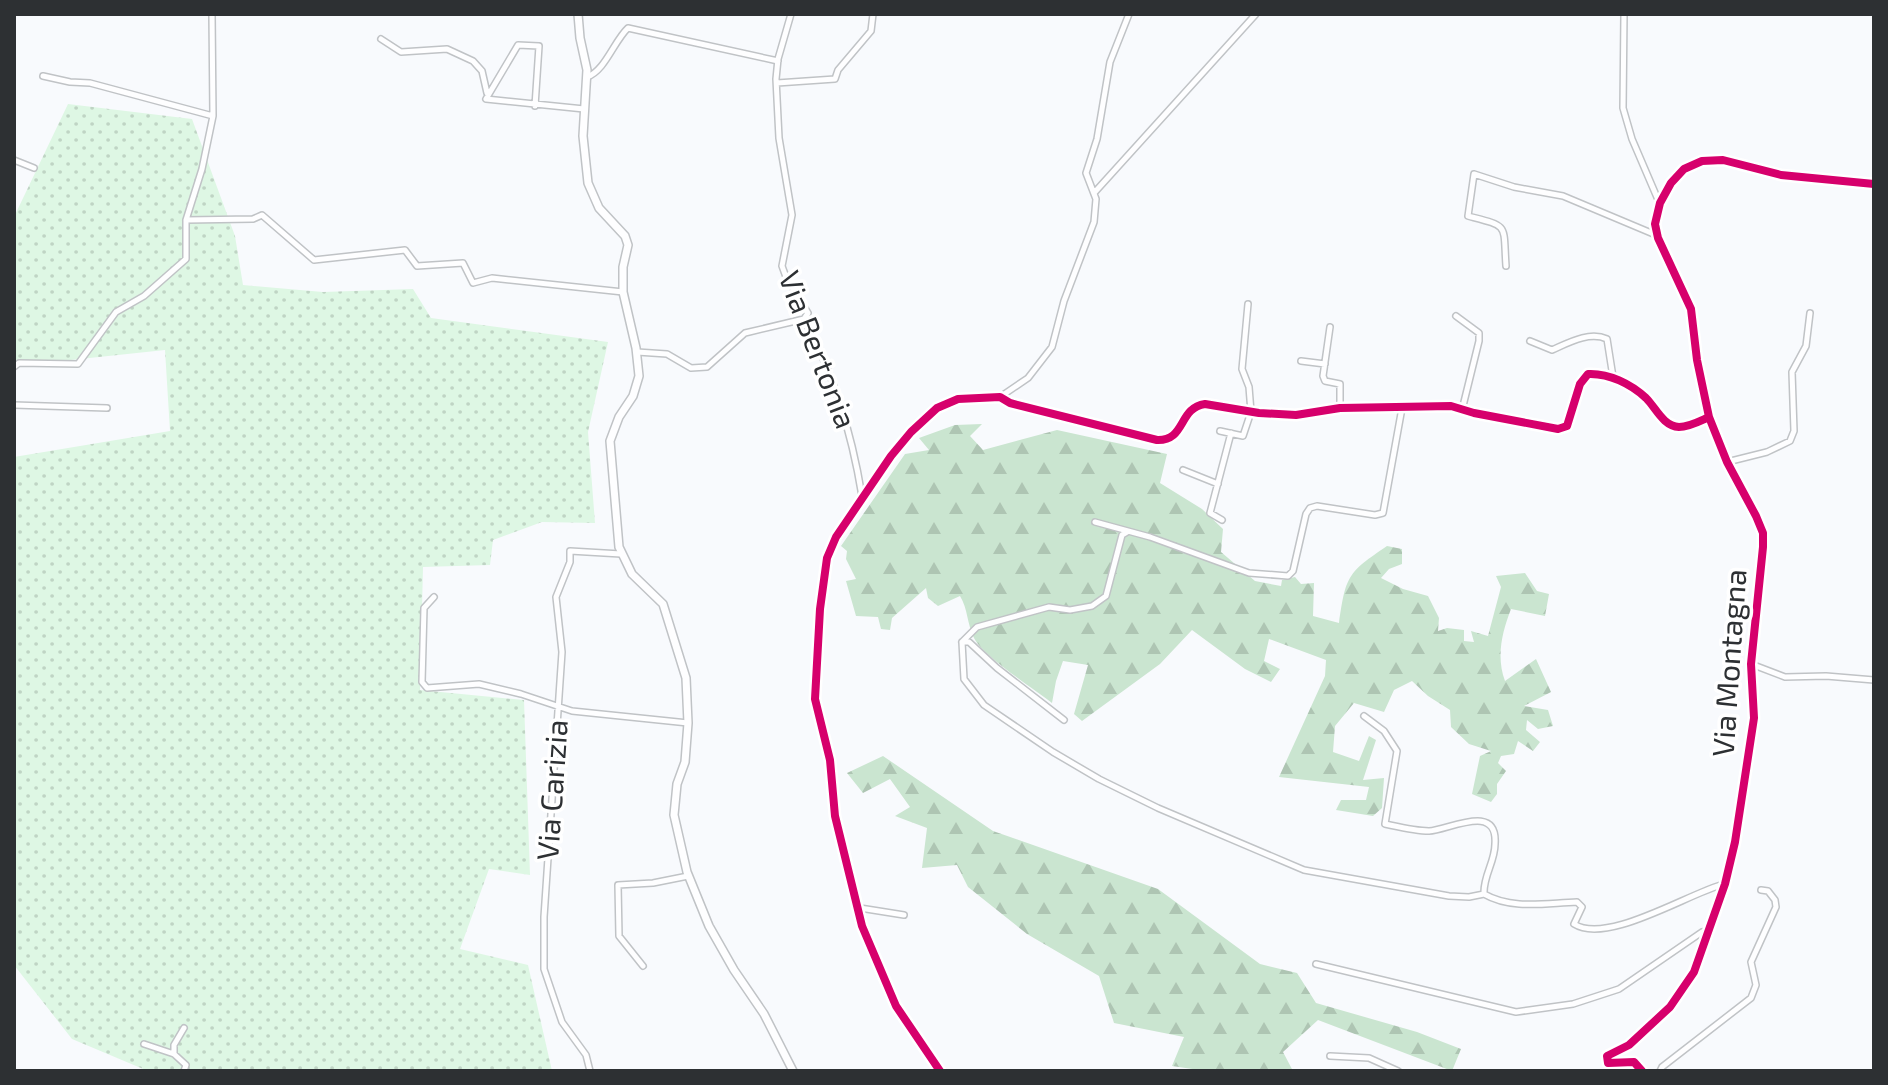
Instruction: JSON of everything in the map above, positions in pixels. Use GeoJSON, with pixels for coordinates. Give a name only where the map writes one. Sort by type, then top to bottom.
{"type":"FeatureCollection","features":[{"type":"Feature","properties":{"kind":"street"},"geometry":{"type":"LineString","coordinates":[[14,367],[19,363],[78,364],[116,312],[144,296],[186,259],[186,220],[202,169],[213,116],[212,14]]}},
{"type":"Feature","properties":{"kind":"street"},"geometry":{"type":"LineString","coordinates":[[578,14],[587,77],[583,136],[588,183],[599,208],[625,236],[628,245],[623,267],[623,292],[637,352],[639,376],[633,396],[619,417],[609,450],[617,535],[621,554],[632,574],[663,604],[686,678],[688,723],[685,762],[677,784],[674,815],[688,876],[709,926],[764,1014],[793,1071]]}},
{"type":"Feature","properties":{"kind":"street","name":"Via Bertonia"},"geometry":{"type":"LineString","coordinates":[[791,14],[778,61],[777,83],[779,138],[792,215],[782,266],[808,313],[804,319],[825,363],[841,408],[856,457],[862,496]]}},
{"type":"Feature","properties":{"kind":"street"},"geometry":{"type":"LineString","coordinates":[[777,83],[835,79],[838,70],[871,31],[873,14]]}},
{"type":"Feature","properties":{"kind":"street"},"geometry":{"type":"LineString","coordinates":[[1000,397],[1028,378],[1052,347],[1074,273],[1094,222],[1096,199],[1086,173],[1097,139],[1110,62],[1129,14]]}},
{"type":"Feature","properties":{"kind":"street"},"geometry":{"type":"LineString","coordinates":[[1094,193],[1256,14]]}},
{"type":"Feature","properties":{"kind":"street"},"geometry":{"type":"LineString","coordinates":[[1624,14],[1623,108],[1632,139],[1660,203]]}},
{"type":"Feature","properties":{"kind":"street"},"geometry":{"type":"LineString","coordinates":[[587,77],[595,74],[628,28],[778,61]]}},
{"type":"Feature","properties":{"kind":"street"},"geometry":{"type":"LineString","coordinates":[[381,39],[401,52],[447,49],[473,61],[482,71],[488,94]]}},
{"type":"Feature","properties":{"kind":"street"},"geometry":{"type":"LineString","coordinates":[[535,106],[539,46],[518,45],[486,99],[535,106],[584,109]]}},
{"type":"Feature","properties":{"kind":"street"},"geometry":{"type":"LineString","coordinates":[[43,76],[90,83],[213,116]]}},
{"type":"Feature","properties":{"kind":"street"},"geometry":{"type":"LineString","coordinates":[[14,160],[34,168]]}},
{"type":"Feature","properties":{"kind":"street"},"geometry":{"type":"LineString","coordinates":[[1657,235],[1655,224],[1660,203],[1671,183],[1684,169],[1702,161],[1723,160],[1781,175],[1874,184]]}},
{"type":"Feature","properties":{"kind":"street"},"geometry":{"type":"LineString","coordinates":[[1506,266],[1503,229],[1499,224],[1468,216],[1474,174],[1514,187],[1563,196],[1657,235]]}},
{"type":"Feature","properties":{"kind":"street"},"geometry":{"type":"LineString","coordinates":[[186,220],[253,219],[262,215],[314,260],[405,250],[417,266],[463,263],[473,283],[492,278],[623,292]]}},
{"type":"Feature","properties":{"kind":"street","name":"Via Montagna"},"geometry":{"type":"LineString","coordinates":[[1642,1071],[1634,1062],[1604,1065],[1607,1056],[1629,1045],[1670,1007],[1694,972],[1725,884],[1735,842],[1754,718],[1751,664],[1763,533],[1727,462],[1709,417],[1697,360],[1691,309],[1657,235]]}},
{"type":"Feature","properties":{"kind":"street"},"geometry":{"type":"LineString","coordinates":[[1220,431],[1243,436],[1251,412],[1249,387],[1242,369],[1248,304]]}},
{"type":"Feature","properties":{"kind":"street"},"geometry":{"type":"LineString","coordinates":[[1727,462],[1767,452],[1790,441],[1794,431],[1792,372],[1806,346],[1810,313]]}},
{"type":"Feature","properties":{"kind":"street"},"geometry":{"type":"LineString","coordinates":[[1456,316],[1479,333],[1462,410]]}},
{"type":"Feature","properties":{"kind":"street"},"geometry":{"type":"LineString","coordinates":[[637,352],[667,354],[691,368],[707,367],[745,333],[804,319]]}},
{"type":"Feature","properties":{"kind":"street"},"geometry":{"type":"LineString","coordinates":[[1330,327],[1325,381],[1340,384],[1340,408]]}},
{"type":"Feature","properties":{"kind":"street"},"geometry":{"type":"LineString","coordinates":[[1530,341],[1552,350],[1582,337],[1601,336],[1607,339],[1613,378]]}},
{"type":"Feature","properties":{"kind":"street"},"geometry":{"type":"LineString","coordinates":[[1301,361],[1325,364]]}},
{"type":"Feature","properties":{"kind":"street"},"geometry":{"type":"LineString","coordinates":[[940,1071],[896,1006],[862,926],[835,816],[830,760],[815,699],[820,609],[827,558],[836,537],[862,496],[911,432],[937,408],[958,399],[1000,397],[1024,407],[1167,441],[1174,437],[1189,411],[1197,405],[1296,415],[1340,408],[1451,406],[1558,429],[1567,426],[1580,384],[1588,374],[1627,384],[1646,398],[1667,423],[1677,427],[1709,417]]}},
{"type":"Feature","properties":{"kind":"street"},"geometry":{"type":"LineString","coordinates":[[14,405],[107,408]]}},
{"type":"Feature","properties":{"kind":"street"},"geometry":{"type":"LineString","coordinates":[[1095,522],[1162,541],[1249,573],[1288,576],[1293,571],[1310,508],[1317,506],[1375,515],[1383,513],[1402,408]]}},
{"type":"Feature","properties":{"kind":"street"},"geometry":{"type":"LineString","coordinates":[[1222,520],[1210,513],[1231,433]]}},
{"type":"Feature","properties":{"kind":"street"},"geometry":{"type":"LineString","coordinates":[[1183,470],[1218,484]]}},
{"type":"Feature","properties":{"kind":"street"},"geometry":{"type":"LineString","coordinates":[[1128,532],[1122,535],[1106,596],[1092,606],[1070,610],[1049,607],[977,627],[962,642],[964,679],[984,705],[1053,752],[1135,797],[1304,870],[1449,896],[1484,894],[1499,903],[1577,902],[1582,907],[1574,924],[1583,930],[1616,927],[1702,890],[1725,884]]}},
{"type":"Feature","properties":{"kind":"street","name":"Via Carizia"},"geometry":{"type":"LineString","coordinates":[[590,1071],[586,1055],[562,1022],[544,969],[544,917],[562,652],[556,597],[570,562],[570,551],[621,554]]}},
{"type":"Feature","properties":{"kind":"street"},"geometry":{"type":"LineString","coordinates":[[434,597],[424,608],[422,682],[427,688],[479,684],[521,694],[558,708],[688,723]]}},
{"type":"Feature","properties":{"kind":"street"},"geometry":{"type":"LineString","coordinates":[[962,642],[969,642],[1064,720]]}},
{"type":"Feature","properties":{"kind":"street"},"geometry":{"type":"LineString","coordinates":[[1751,664],[1785,677],[1874,680]]}},
{"type":"Feature","properties":{"kind":"street"},"geometry":{"type":"LineString","coordinates":[[1364,716],[1384,731],[1397,751],[1385,824],[1428,831],[1474,820],[1484,822],[1491,829],[1496,842],[1484,894]]}},
{"type":"Feature","properties":{"kind":"street"},"geometry":{"type":"LineString","coordinates":[[643,966],[619,936],[618,885],[653,883],[688,876]]}},
{"type":"Feature","properties":{"kind":"street"},"geometry":{"type":"LineString","coordinates":[[1660,1071],[1751,998],[1756,985],[1751,962],[1776,907],[1768,891],[1761,890]]}},
{"type":"Feature","properties":{"kind":"street"},"geometry":{"type":"LineString","coordinates":[[860,908],[904,915]]}},
{"type":"Feature","properties":{"kind":"street"},"geometry":{"type":"LineString","coordinates":[[1316,964],[1516,1012],[1573,1004],[1619,989],[1702,932],[1709,931]]}},
{"type":"Feature","properties":{"kind":"street"},"geometry":{"type":"LineString","coordinates":[[174,1054],[174,1045],[184,1028]]}},
{"type":"Feature","properties":{"kind":"street"},"geometry":{"type":"LineString","coordinates":[[144,1044],[174,1054],[186,1065],[184,1071]]}},
{"type":"Feature","properties":{"kind":"street"},"geometry":{"type":"LineString","coordinates":[[1330,1056],[1369,1058],[1398,1071]]}},
{"type":"Feature","properties":{"kind":"green space"},"geometry":{"type":"Polygon","coordinates":[[[68,104],[192,119],[235,236],[243,285],[323,292],[413,289],[431,318],[608,342],[588,432],[595,523],[542,522],[493,540],[490,565],[423,567],[420,690],[524,700],[530,875],[489,869],[460,949],[528,965],[552,1071],[148,1071],[72,1039],[14,965],[14,457],[170,431],[165,350],[14,366],[14,217],[68,104]]]}},
{"type":"Feature","properties":{"kind":"green space"},"geometry":{"type":"Polygon","coordinates":[[[982,424],[970,436],[983,450],[1057,430],[1167,454],[1160,483],[1202,509],[1223,529],[1221,552],[1255,581],[1281,586],[1282,580],[1295,577],[1301,584],[1314,583],[1313,616],[1339,623],[1351,577],[1387,546],[1402,549],[1402,564],[1389,569],[1381,578],[1403,589],[1428,596],[1439,618],[1438,631],[1447,628],[1464,630],[1464,641],[1474,642],[1471,631],[1488,636],[1501,587],[1496,576],[1525,573],[1537,591],[1549,594],[1545,616],[1511,609],[1501,645],[1502,672],[1505,681],[1536,659],[1551,692],[1524,706],[1548,710],[1553,726],[1538,729],[1527,720],[1526,730],[1540,742],[1533,751],[1518,741],[1514,754],[1501,756],[1498,763],[1506,771],[1497,784],[1497,794],[1491,802],[1472,794],[1480,756],[1491,751],[1469,744],[1451,727],[1450,710],[1412,681],[1394,690],[1384,712],[1354,703],[1335,726],[1333,752],[1359,761],[1369,736],[1376,740],[1363,780],[1384,778],[1382,808],[1373,816],[1336,810],[1341,800],[1366,800],[1369,787],[1279,777],[1325,676],[1326,660],[1269,639],[1264,661],[1280,669],[1271,682],[1245,669],[1192,630],[1160,664],[1082,721],[1074,714],[1088,665],[1063,661],[1052,703],[979,645],[960,596],[938,606],[928,598],[926,588],[892,618],[890,630],[881,629],[878,617],[856,616],[846,581],[856,579],[846,559],[847,551],[841,546],[905,454],[929,450],[919,438],[955,425],[982,424]]]}},
{"type":"Feature","properties":{"kind":"green space"},"geometry":{"type":"Polygon","coordinates":[[[883,756],[993,831],[1158,889],[1260,964],[1297,973],[1316,1003],[1417,1032],[1461,1049],[1452,1071],[1318,1020],[1283,1052],[1293,1071],[1206,1071],[1172,1066],[1184,1037],[1114,1023],[1099,976],[1027,934],[968,887],[957,865],[922,868],[927,828],[895,816],[910,807],[890,779],[863,793],[847,773],[883,756]]]}},
{"type":"Feature","properties":{"kind":"cycle path"},"geometry":{"type":"LineString","coordinates":[[1642,1071],[1634,1062],[1608,1063],[1607,1056],[1629,1045],[1670,1007],[1694,972],[1725,884],[1735,842],[1754,718],[1751,664],[1763,547],[1763,533],[1756,516],[1727,462],[1709,417],[1697,360],[1691,309],[1658,238],[1655,224],[1660,203],[1671,183],[1684,169],[1702,161],[1723,160],[1781,175],[1874,184]]}},
{"type":"Feature","properties":{"kind":"cycle path"},"geometry":{"type":"LineString","coordinates":[[940,1071],[896,1006],[862,926],[835,816],[830,760],[815,699],[820,609],[827,558],[836,537],[891,456],[937,408],[958,399],[1000,397],[1010,403],[1157,440],[1173,435],[1190,411],[1205,404],[1259,413],[1296,415],[1340,408],[1451,406],[1558,429],[1567,426],[1580,384],[1588,374],[1596,374],[1612,377],[1634,388],[1673,426],[1687,426],[1709,417]]}}]}
